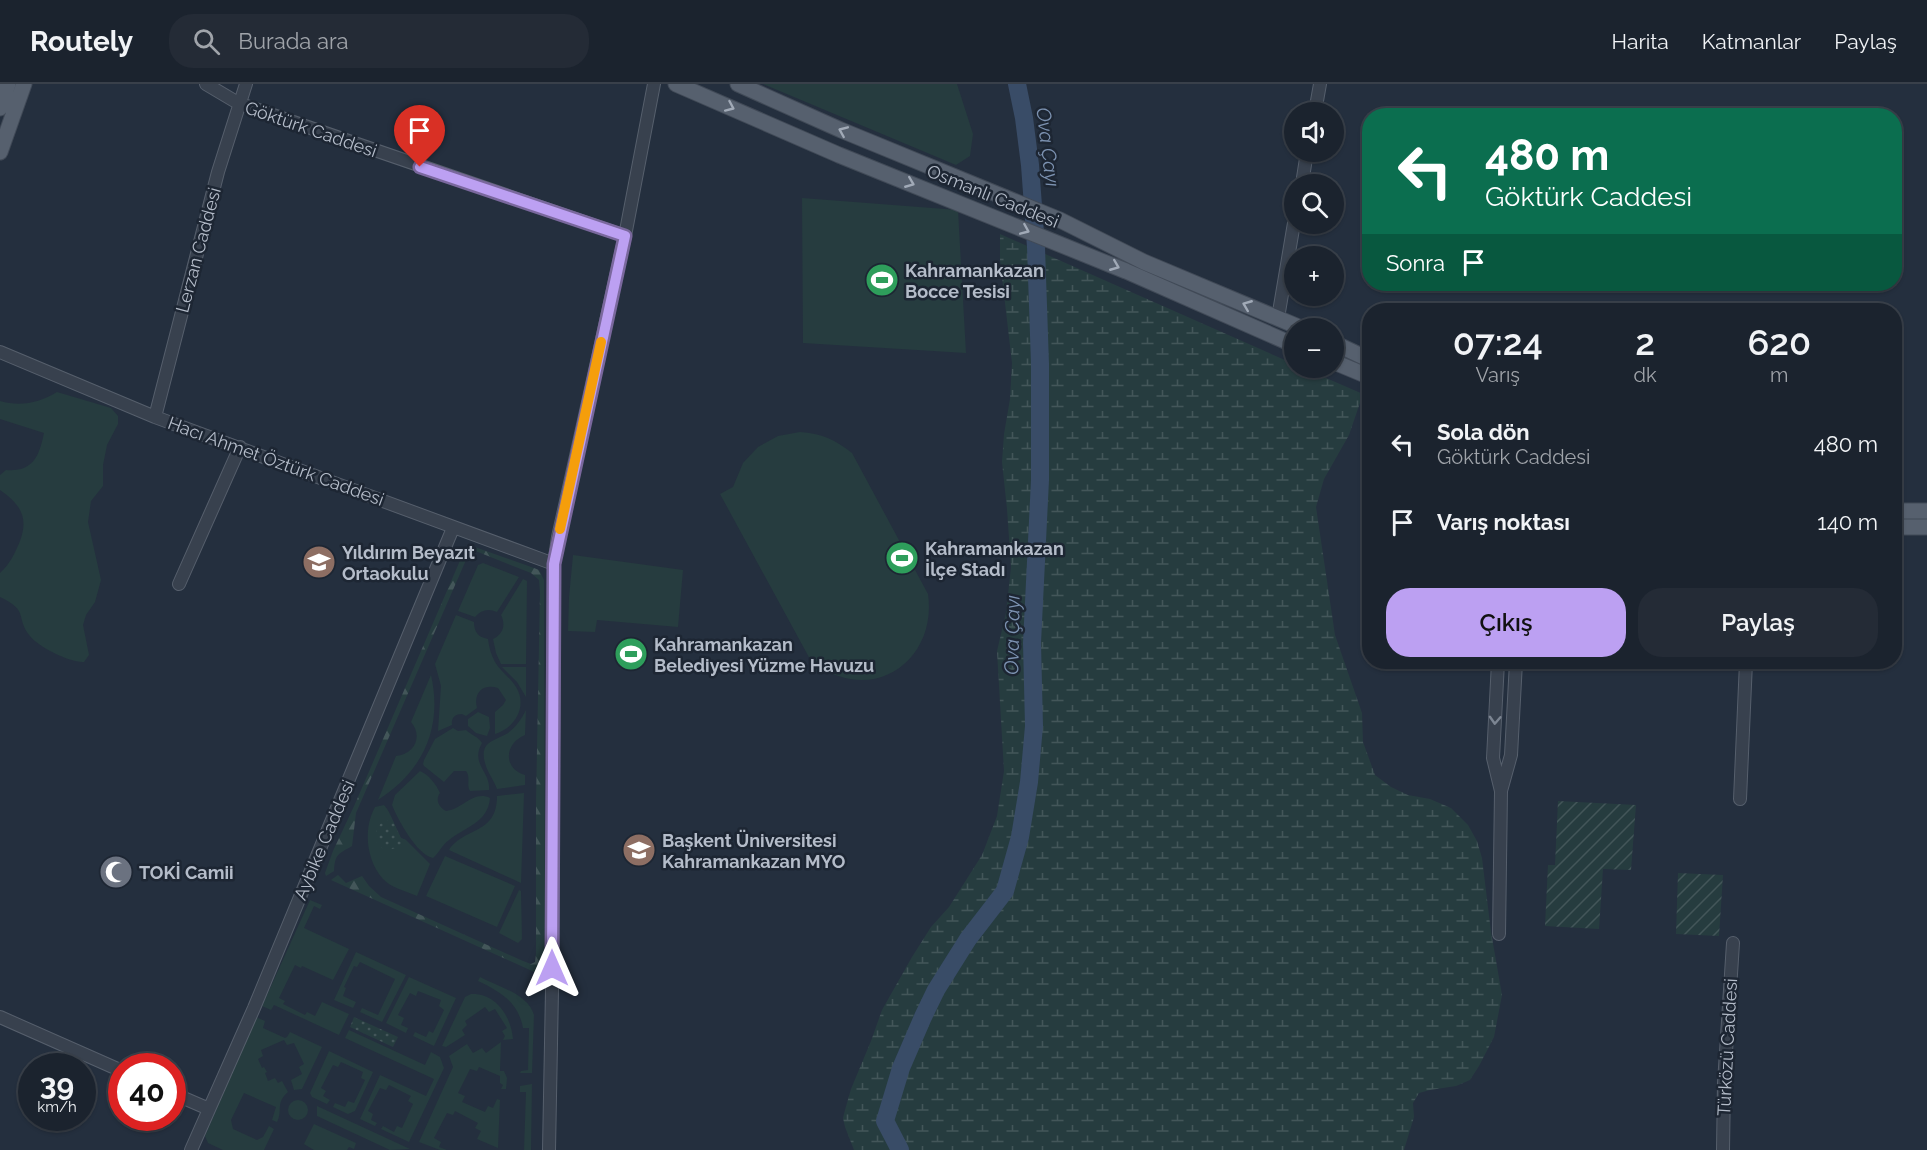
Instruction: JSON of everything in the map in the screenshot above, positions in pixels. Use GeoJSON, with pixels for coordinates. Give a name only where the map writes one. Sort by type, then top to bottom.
{"type":"FeatureCollection","features":[{"type":"Feature","properties":{"kind":"main road"},"geometry":{"type":"LineString","coordinates":[[0,108],[8,84]]}},
{"type":"Feature","properties":{"kind":"main road"},"geometry":{"type":"LineString","coordinates":[[0,152],[24,84]]}},
{"type":"Feature","properties":{"kind":"main road","name":"Osmanlı Caddesi"},"geometry":{"type":"LineString","coordinates":[[676,84],[838,155],[1126,271],[1284,341]]}},
{"type":"Feature","properties":{"kind":"main road","name":"Osmanlı Caddesi"},"geometry":{"type":"LineString","coordinates":[[738,84],[841,130],[1060,220],[1144,262],[1284,321]]}},
{"type":"Feature","properties":{"kind":"main road"},"geometry":{"type":"LineString","coordinates":[[1344,348],[1362,356]]}},
{"type":"Feature","properties":{"kind":"main road"},"geometry":{"type":"LineString","coordinates":[[1344,366],[1362,374]]}},
{"type":"Feature","properties":{"kind":"main road"},"geometry":{"type":"LineString","coordinates":[[1902,512],[1927,511]]}},
{"type":"Feature","properties":{"kind":"main road"},"geometry":{"type":"LineString","coordinates":[[1902,527],[1927,527]]}},
{"type":"Feature","properties":{"kind":"street","name":"Göktürk Caddesi"},"geometry":{"type":"LineString","coordinates":[[206,84],[238,103],[625,236]]}},
{"type":"Feature","properties":{"kind":"street","name":"Lerzan Caddesi"},"geometry":{"type":"LineString","coordinates":[[155,417],[216,182],[238,103],[246,84]]}},
{"type":"Feature","properties":{"kind":"street"},"geometry":{"type":"LineString","coordinates":[[549,1150],[554,564],[625,236],[654,84]]}},
{"type":"Feature","properties":{"kind":"street"},"geometry":{"type":"LineString","coordinates":[[1316,102],[1320,84]]}},
{"type":"Feature","properties":{"kind":"street"},"geometry":{"type":"LineString","coordinates":[[1278,318],[1292,234]]}},
{"type":"Feature","properties":{"kind":"street","name":"Hacı Ahmet Öztürk Caddesi"},"geometry":{"type":"LineString","coordinates":[[0,352],[155,417],[554,564]]}},
{"type":"Feature","properties":{"kind":"street"},"geometry":{"type":"LineString","coordinates":[[179,584],[240,447]]}},
{"type":"Feature","properties":{"kind":"street","name":"Aybike Caddesi"},"geometry":{"type":"LineString","coordinates":[[191,1150],[254,1008],[453,528]]}},
{"type":"Feature","properties":{"kind":"street"},"geometry":{"type":"LineString","coordinates":[[1498,669],[1492,758],[1501,791]]}},
{"type":"Feature","properties":{"kind":"street"},"geometry":{"type":"LineString","coordinates":[[1499,934],[1501,791],[1510,755],[1516,669]]}},
{"type":"Feature","properties":{"kind":"street"},"geometry":{"type":"LineString","coordinates":[[1740,799],[1746,669]]}},
{"type":"Feature","properties":{"kind":"street","name":"Türközü Caddesi"},"geometry":{"type":"LineString","coordinates":[[1723,1150],[1724,1083],[1733,943]]}},
{"type":"Feature","properties":{"kind":"street"},"geometry":{"type":"LineString","coordinates":[[0,1017],[108,1065]]}},
{"type":"Feature","properties":{"kind":"street"},"geometry":{"type":"LineString","coordinates":[[186,1099],[209,1109]]}},
{"type":"Feature","properties":{"kind":"green space"},"geometry":{"type":"Polygon","coordinates":[[[763,84],[957,84],[973,134],[970,156],[956,165],[763,84]]]}},
{"type":"Feature","properties":{"kind":"green space","name":"Kahramankazan Bocce Tesisi"},"geometry":{"type":"Polygon","coordinates":[[[802,198],[958,210],[966,353],[803,343],[802,198]]]}},
{"type":"Feature","properties":{"kind":"green space"},"geometry":{"type":"Polygon","coordinates":[[[1000,234],[1284,360],[1284,378],[1326,378],[1362,394],[1349,435],[1324,479],[1316,507],[1335,635],[1362,713],[1363,742],[1375,775],[1391,787],[1408,795],[1430,799],[1451,808],[1468,825],[1477,841],[1482,858],[1502,995],[1494,1037],[1479,1066],[1470,1080],[1456,1086],[1419,1093],[1413,1103],[1414,1117],[1404,1150],[854,1150],[843,1118],[851,1089],[882,1010],[931,927],[949,907],[982,855],[997,816],[1004,771],[997,651],[1006,613],[1011,567],[1002,462],[1012,363],[1000,260],[1000,234]]]}},
{"type":"Feature","properties":{"kind":"green space"},"geometry":{"type":"Polygon","coordinates":[[[57,392],[111,408],[118,416],[118,424],[107,445],[103,465],[103,486],[91,501],[88,522],[101,580],[95,602],[86,615],[83,625],[89,655],[84,662],[63,657],[34,640],[26,630],[19,611],[0,597],[0,573],[7,566],[20,541],[23,532],[23,518],[13,500],[0,490],[0,475],[6,470],[29,466],[37,456],[44,433],[0,419],[0,401],[15,404],[29,403],[57,392]]]}},
{"type":"Feature","properties":{"kind":"green space"},"geometry":{"type":"Polygon","coordinates":[[[800,432],[828,438],[852,453],[928,594],[928,616],[923,637],[914,654],[900,667],[884,676],[865,680],[844,678],[823,669],[817,672],[720,494],[733,487],[743,463],[758,447],[778,436],[800,432]]]}},
{"type":"Feature","properties":{"kind":"green space"},"geometry":{"type":"Polygon","coordinates":[[[469,545],[539,570],[544,580],[545,962],[541,975],[331,880],[338,875],[346,883],[362,876],[381,897],[523,961],[531,964],[535,962],[540,592],[539,580],[531,573],[472,550],[469,553],[356,813],[352,846],[338,855],[334,871],[326,876],[325,873],[465,549],[469,545]]]}},
{"type":"Feature","properties":{"kind":"green space"},"geometry":{"type":"Polygon","coordinates":[[[573,555],[683,570],[678,627],[597,620],[595,632],[568,631],[573,555]]]}},
{"type":"Feature","properties":{"kind":"green space"},"geometry":{"type":"Polygon","coordinates":[[[483,563],[519,577],[497,612],[485,610],[475,617],[458,611],[478,565],[483,563]]]}},
{"type":"Feature","properties":{"kind":"green space"},"geometry":{"type":"Polygon","coordinates":[[[523,579],[527,581],[526,664],[501,664],[493,639],[501,632],[503,622],[501,615],[523,579]]]}},
{"type":"Feature","properties":{"kind":"green space"},"geometry":{"type":"Polygon","coordinates":[[[456,615],[474,622],[477,634],[488,639],[495,662],[514,683],[519,694],[520,709],[514,722],[495,734],[495,712],[506,700],[498,688],[493,687],[480,690],[476,698],[477,708],[466,716],[462,714],[455,716],[452,725],[438,731],[441,686],[435,664],[456,615]]]}},
{"type":"Feature","properties":{"kind":"green space"},"geometry":{"type":"Polygon","coordinates":[[[502,667],[526,667],[526,697],[517,682],[502,667]]]}},
{"type":"Feature","properties":{"kind":"green space"},"geometry":{"type":"Polygon","coordinates":[[[431,675],[434,713],[426,746],[418,762],[407,776],[378,800],[396,756],[408,752],[415,744],[417,738],[415,727],[411,722],[431,675]]]}},
{"type":"Feature","properties":{"kind":"green space"},"geometry":{"type":"Polygon","coordinates":[[[526,710],[525,735],[513,744],[509,755],[512,767],[525,775],[525,785],[497,789],[486,766],[484,750],[489,743],[511,731],[526,710]]]}},
{"type":"Feature","properties":{"kind":"green space"},"geometry":{"type":"Polygon","coordinates":[[[478,712],[489,717],[490,728],[487,736],[476,733],[468,726],[468,719],[478,712]]]}},
{"type":"Feature","properties":{"kind":"green space"},"geometry":{"type":"Polygon","coordinates":[[[453,728],[458,731],[466,730],[482,743],[478,757],[489,784],[489,790],[470,791],[466,771],[454,771],[444,782],[424,766],[424,760],[435,739],[453,728]]]}},
{"type":"Feature","properties":{"kind":"green space"},"geometry":{"type":"Polygon","coordinates":[[[420,771],[436,786],[440,793],[438,803],[446,811],[473,798],[484,796],[490,798],[485,813],[480,819],[455,835],[433,858],[421,851],[415,844],[403,828],[392,805],[395,795],[420,771]]]}},
{"type":"Feature","properties":{"kind":"green space"},"geometry":{"type":"Polygon","coordinates":[[[524,793],[521,883],[449,850],[456,842],[479,829],[492,818],[496,809],[497,796],[524,793]]]}},
{"type":"Feature","properties":{"kind":"green space"},"geometry":{"type":"Polygon","coordinates":[[[1558,801],[1636,805],[1631,870],[1603,869],[1599,929],[1545,926],[1548,865],[1555,865],[1558,801]]]}},
{"type":"Feature","properties":{"kind":"green space"},"geometry":{"type":"Polygon","coordinates":[[[384,805],[401,838],[406,840],[430,864],[417,896],[386,882],[373,863],[368,844],[369,825],[375,807],[384,805]]]}},
{"type":"Feature","properties":{"kind":"green space"},"geometry":{"type":"Polygon","coordinates":[[[392,819],[401,838],[406,840],[399,846],[386,849],[377,843],[377,830],[381,823],[392,819]]]}},
{"type":"Feature","properties":{"kind":"green space"},"geometry":{"type":"Polygon","coordinates":[[[445,856],[515,886],[497,927],[426,896],[445,856]]]}},
{"type":"Feature","properties":{"kind":"green space"},"geometry":{"type":"Polygon","coordinates":[[[1678,873],[1723,875],[1719,936],[1676,934],[1678,873]]]}},
{"type":"Feature","properties":{"kind":"green space"},"geometry":{"type":"Polygon","coordinates":[[[519,890],[521,891],[522,939],[518,943],[499,933],[519,890]]]}},
{"type":"Feature","properties":{"kind":"green space"},"geometry":{"type":"Polygon","coordinates":[[[310,900],[322,905],[320,909],[314,906],[304,928],[349,949],[333,980],[295,965],[279,998],[285,1001],[283,1004],[305,1015],[307,1012],[315,1016],[322,1002],[349,1014],[339,1035],[274,1005],[271,1010],[262,1006],[310,900]]]}},
{"type":"Feature","properties":{"kind":"green space"},"geometry":{"type":"Polygon","coordinates":[[[356,952],[406,975],[382,1022],[360,1012],[362,1008],[378,1015],[395,979],[360,962],[357,967],[354,966],[344,987],[346,988],[343,996],[356,1002],[353,1008],[334,1000],[356,952]]]}},
{"type":"Feature","properties":{"kind":"green space"},"geometry":{"type":"Polygon","coordinates":[[[409,977],[456,998],[434,1046],[413,1036],[415,1032],[426,1037],[429,1031],[433,1033],[444,1010],[439,1006],[441,1000],[418,991],[416,996],[410,993],[398,1015],[404,1018],[401,1025],[408,1028],[406,1033],[386,1023],[409,977]]]}},
{"type":"Feature","properties":{"kind":"green space"},"geometry":{"type":"Polygon","coordinates":[[[480,977],[519,996],[531,1008],[534,1015],[532,1073],[520,1073],[528,1070],[529,1028],[523,1028],[513,1005],[494,989],[478,981],[480,977]]]}},
{"type":"Feature","properties":{"kind":"green space"},"geometry":{"type":"Polygon","coordinates":[[[471,994],[488,997],[501,1008],[509,1022],[513,1039],[503,1040],[505,1036],[502,1031],[507,1028],[495,1009],[489,1012],[485,1007],[465,1021],[467,1025],[462,1030],[465,1035],[446,1047],[442,1046],[465,997],[471,994]]]}},
{"type":"Feature","properties":{"kind":"green space"},"geometry":{"type":"Polygon","coordinates":[[[256,1017],[265,1021],[263,1028],[285,1038],[290,1032],[322,1047],[302,1089],[294,1090],[291,1080],[302,1074],[299,1067],[304,1064],[294,1043],[287,1045],[284,1040],[261,1050],[263,1056],[258,1059],[262,1068],[264,1067],[267,1072],[265,1073],[268,1081],[275,1078],[278,1083],[282,1081],[288,1092],[280,1103],[279,1118],[277,1122],[272,1120],[276,1107],[244,1093],[231,1120],[233,1129],[257,1140],[263,1137],[269,1126],[274,1129],[264,1150],[223,1150],[208,1143],[205,1136],[256,1017]]]}},
{"type":"Feature","properties":{"kind":"green space"},"geometry":{"type":"Polygon","coordinates":[[[354,1017],[398,1037],[393,1047],[350,1027],[354,1017]]]}},
{"type":"Feature","properties":{"kind":"green space"},"geometry":{"type":"Polygon","coordinates":[[[349,1030],[425,1065],[431,1052],[440,1057],[444,1068],[409,1142],[381,1129],[383,1126],[394,1132],[397,1126],[402,1128],[413,1104],[408,1101],[411,1096],[389,1085],[386,1090],[380,1088],[368,1111],[373,1114],[371,1120],[377,1123],[375,1126],[360,1119],[380,1075],[426,1096],[434,1079],[345,1038],[349,1030]]]}},
{"type":"Feature","properties":{"kind":"green space"},"geometry":{"type":"Polygon","coordinates":[[[501,1042],[500,1071],[504,1071],[507,1078],[506,1089],[501,1089],[503,1085],[500,1083],[500,1076],[479,1067],[477,1071],[470,1069],[458,1093],[465,1096],[462,1102],[485,1112],[488,1106],[493,1108],[497,1099],[500,1100],[498,1148],[477,1139],[481,1131],[475,1128],[478,1123],[455,1111],[453,1115],[447,1113],[434,1138],[441,1142],[439,1147],[447,1150],[440,1150],[419,1142],[453,1067],[449,1056],[467,1044],[473,1053],[482,1048],[486,1053],[501,1042]]]}},
{"type":"Feature","properties":{"kind":"green space"},"geometry":{"type":"Polygon","coordinates":[[[329,1051],[373,1072],[355,1111],[348,1114],[333,1107],[335,1103],[345,1107],[348,1101],[354,1103],[365,1080],[361,1078],[363,1072],[341,1062],[338,1067],[333,1065],[321,1088],[326,1091],[323,1096],[330,1100],[327,1104],[312,1097],[310,1093],[329,1051]]]}},
{"type":"Feature","properties":{"kind":"green space"},"geometry":{"type":"Polygon","coordinates":[[[532,1084],[531,1150],[524,1150],[526,1092],[520,1092],[520,1086],[532,1084]]]}},
{"type":"Feature","properties":{"kind":"green space"},"geometry":{"type":"Polygon","coordinates":[[[298,1100],[305,1103],[308,1110],[305,1117],[298,1120],[291,1117],[288,1110],[291,1103],[298,1100]]]}},
{"type":"Feature","properties":{"kind":"green space"},"geometry":{"type":"Polygon","coordinates":[[[317,1106],[410,1149],[390,1150],[317,1116],[317,1106]]]}},
{"type":"Feature","properties":{"kind":"green space"},"geometry":{"type":"Polygon","coordinates":[[[314,1124],[356,1143],[354,1149],[349,1147],[347,1150],[314,1150],[304,1144],[314,1124]]]}},
{"type":"Feature","properties":{"kind":"waterway","name":"Ova Çayı"},"geometry":{"type":"LineString","coordinates":[[900,1150],[885,1121],[901,1068],[936,990],[968,939],[1005,891],[1020,837],[1029,782],[1034,726],[1032,643],[1040,480],[1040,364],[1036,247],[1030,165],[1017,84]]}},
{"type":"Feature","properties":{"kind":"slow traffic"},"geometry":{"type":"LineString","coordinates":[[560,529],[601,342]]}},
{"type":"Feature","properties":{"kind":"place","name":"Kahramankazan Bocce Tesisi"},"geometry":{"type":"Point","coordinates":[882,280]}},
{"type":"Feature","properties":{"kind":"place","name":"Kahramankazan İlçe Stadı"},"geometry":{"type":"Point","coordinates":[902,558]}},
{"type":"Feature","properties":{"kind":"place","name":"Yıldırım Beyazıt Ortaokulu"},"geometry":{"type":"Point","coordinates":[319,562]}},
{"type":"Feature","properties":{"kind":"place","name":"Kahramankazan Belediyesi Yüzme Havuzu"},"geometry":{"type":"Point","coordinates":[631,654]}},
{"type":"Feature","properties":{"kind":"place","name":"Başkent Üniversitesi Kahramankazan MYO"},"geometry":{"type":"Point","coordinates":[639,850]}},
{"type":"Feature","properties":{"kind":"place","name":"TOKİ Camii"},"geometry":{"type":"Point","coordinates":[116,872]}},
{"type":"Feature","properties":{"kind":"route"},"geometry":{"type":"LineString","coordinates":[[420,167],[625,236],[558,537],[554,564],[552,968]]}}]}
